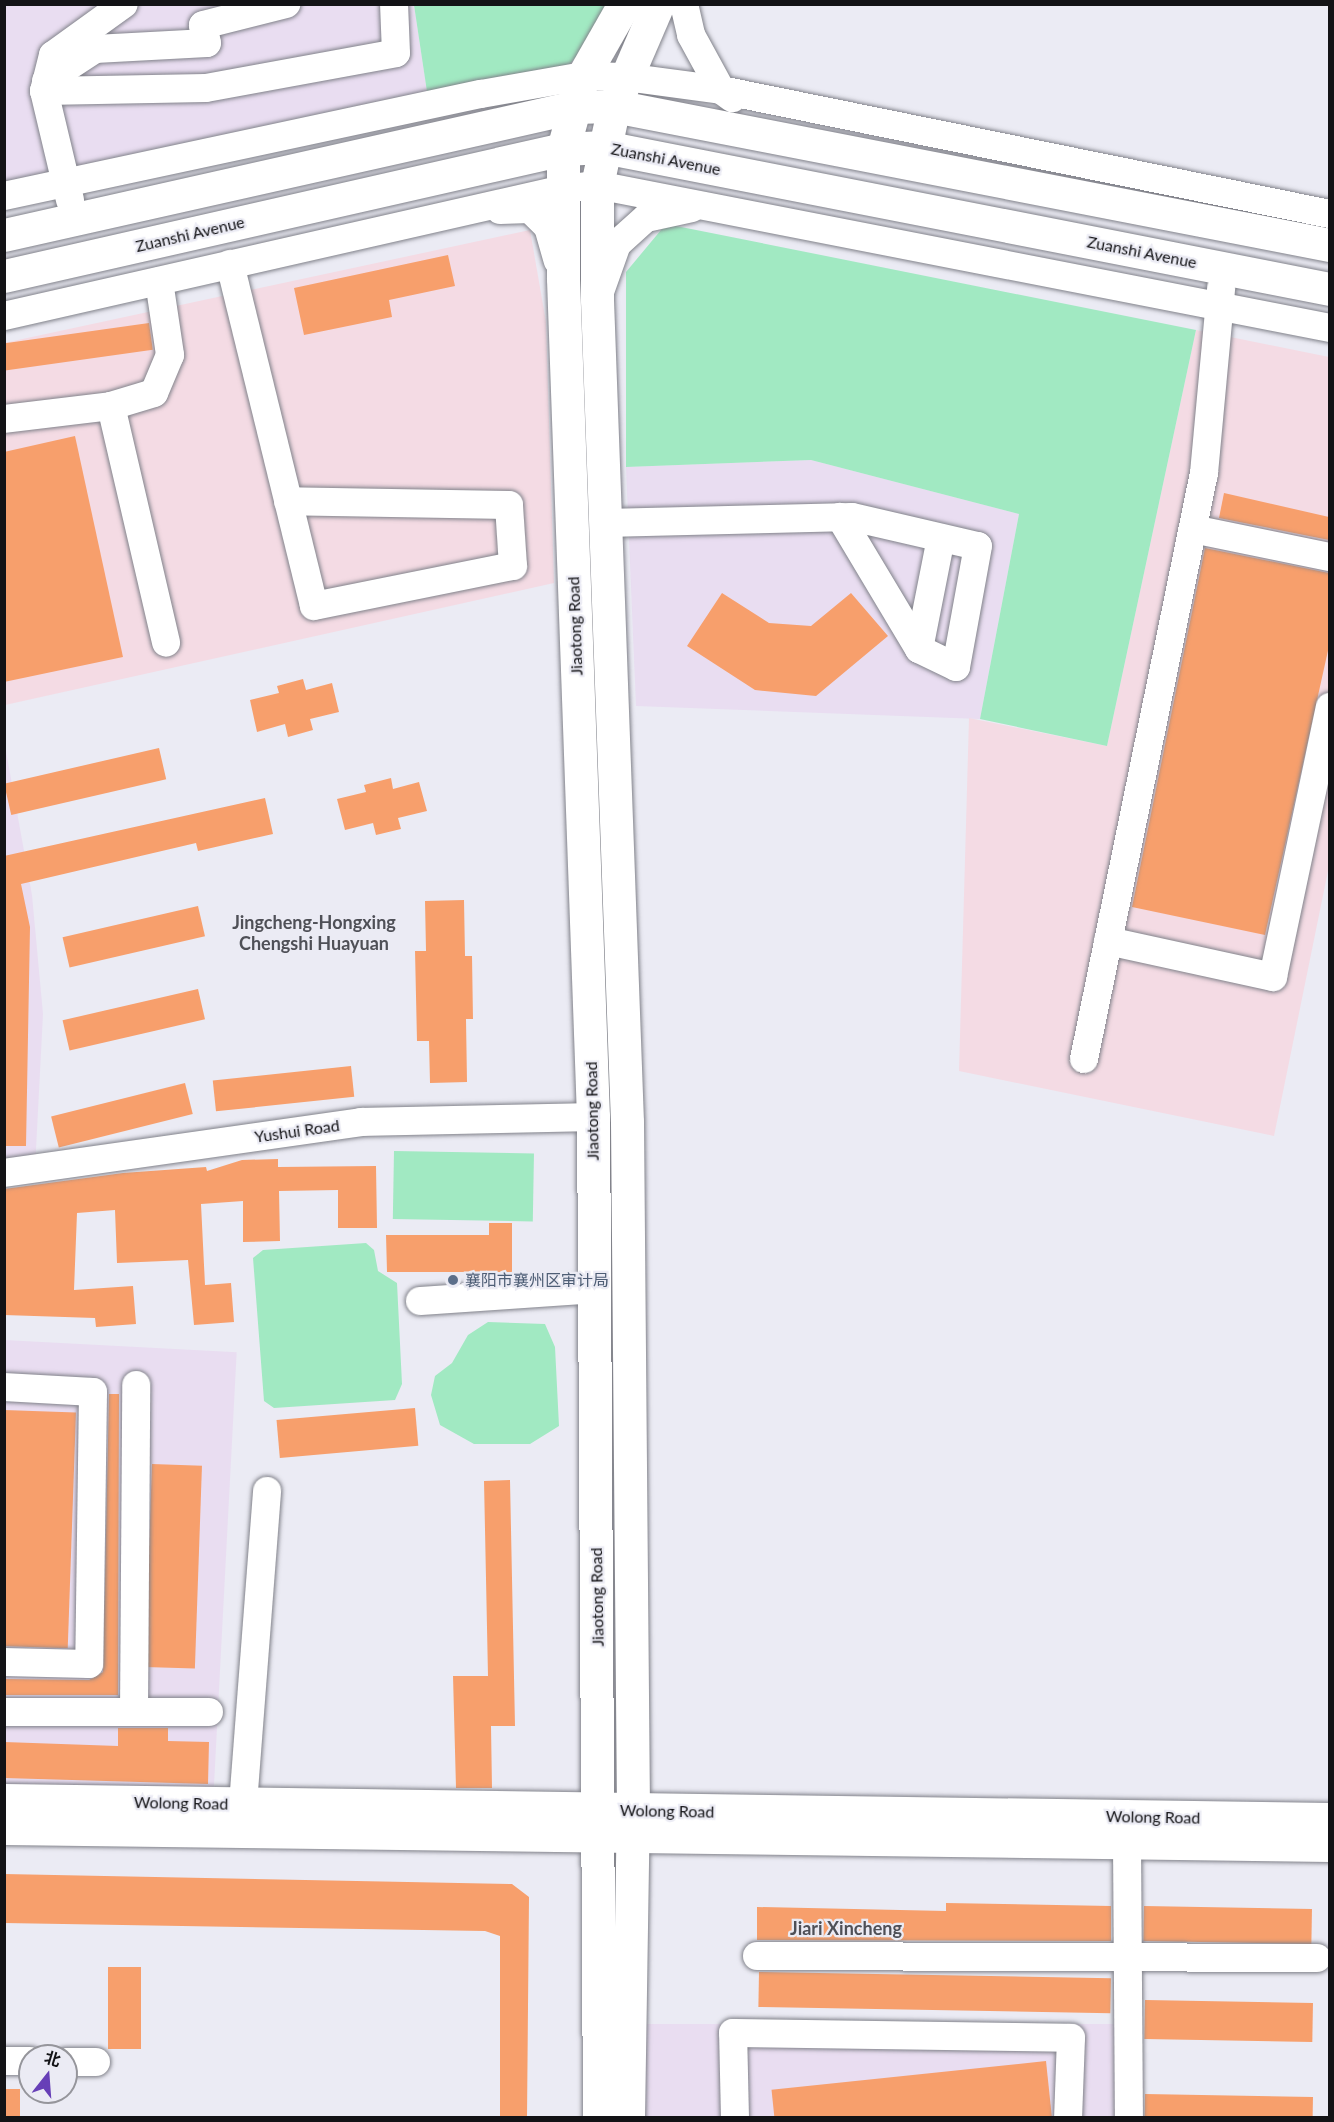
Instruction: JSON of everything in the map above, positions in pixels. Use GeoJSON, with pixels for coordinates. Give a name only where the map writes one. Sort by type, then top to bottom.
{"type":"FeatureCollection","features":[{"type":"Feature","properties":{"kind":"main road","name":"Jiaotong Road"},"geometry":{"type":"LineString","coordinates":[[599,2118],[593,1117],[562,278],[563,149],[583,76],[623,4]]}},
{"type":"Feature","properties":{"kind":"main road","name":"Jiaotong Road"},"geometry":{"type":"LineString","coordinates":[[628,2118],[633,1823],[627,1122],[597,299],[597,185],[604,147],[620,91],[680,7]]}},
{"type":"Feature","properties":{"kind":"main road"},"geometry":{"type":"LineString","coordinates":[[4,235],[574,107],[620,91],[834,146],[1329,245]]}},
{"type":"Feature","properties":{"kind":"main road","name":"Zuanshi Avenue"},"geometry":{"type":"LineString","coordinates":[[4,276],[563,149],[604,147],[1329,289]]}},
{"type":"Feature","properties":{"kind":"main road","name":"Wolong Road"},"geometry":{"type":"LineString","coordinates":[[4,1800],[243,1804],[599,1823]]}},
{"type":"Feature","properties":{"kind":"main road","name":"Wolong Road"},"geometry":{"type":"LineString","coordinates":[[4,1828],[1329,1819]]}},
{"type":"Feature","properties":{"kind":"main road","name":"Wolong Road"},"geometry":{"type":"LineString","coordinates":[[633,1823],[1127,1842],[1329,1845]]}},
{"type":"Feature","properties":{"kind":"street"},"geometry":{"type":"LineString","coordinates":[[74,220],[68,182],[45,86],[52,55],[124,4]]}},
{"type":"Feature","properties":{"kind":"street"},"geometry":{"type":"LineString","coordinates":[[45,86],[94,49],[207,43],[203,25],[286,4]]}},
{"type":"Feature","properties":{"kind":"street"},"geometry":{"type":"LineString","coordinates":[[45,86],[206,88],[396,53],[394,4]]}},
{"type":"Feature","properties":{"kind":"street"},"geometry":{"type":"LineString","coordinates":[[481,94],[568,66],[596,27],[623,4]]}},
{"type":"Feature","properties":{"kind":"street"},"geometry":{"type":"LineString","coordinates":[[680,7],[721,90],[741,105],[834,146]]}},
{"type":"Feature","properties":{"kind":"street"},"geometry":{"type":"LineString","coordinates":[[4,196],[481,94],[583,76],[620,91],[721,90],[1329,214]]}},
{"type":"Feature","properties":{"kind":"street"},"geometry":{"type":"LineString","coordinates":[[4,316],[563,189],[597,185],[1329,328]]}},
{"type":"Feature","properties":{"kind":"street"},"geometry":{"type":"LineString","coordinates":[[597,299],[617,244],[646,218],[680,208],[717,208]]}},
{"type":"Feature","properties":{"kind":"street"},"geometry":{"type":"LineString","coordinates":[[467,211],[530,209],[548,227],[562,278]]}},
{"type":"Feature","properties":{"kind":"street"},"geometry":{"type":"LineString","coordinates":[[185,235],[194,272]]}},
{"type":"Feature","properties":{"kind":"street"},"geometry":{"type":"LineString","coordinates":[[230,264],[288,501],[314,606],[513,566],[510,506],[288,501]]}},
{"type":"Feature","properties":{"kind":"street"},"geometry":{"type":"LineString","coordinates":[[1084,1059],[1204,473],[1217,306],[1225,269]]}},
{"type":"Feature","properties":{"kind":"street"},"geometry":{"type":"LineString","coordinates":[[4,419],[111,406],[154,393],[170,355],[159,281]]}},
{"type":"Feature","properties":{"kind":"street"},"geometry":{"type":"LineString","coordinates":[[111,406],[166,643]]}},
{"type":"Feature","properties":{"kind":"street"},"geometry":{"type":"LineString","coordinates":[[605,523],[840,517],[978,546],[956,667],[919,649],[840,517]]}},
{"type":"Feature","properties":{"kind":"street"},"geometry":{"type":"LineString","coordinates":[[1193,529],[1329,557]]}},
{"type":"Feature","properties":{"kind":"street"},"geometry":{"type":"LineString","coordinates":[[919,649],[941,538]]}},
{"type":"Feature","properties":{"kind":"street"},"geometry":{"type":"LineString","coordinates":[[1108,941],[1273,976],[1329,707]]}},
{"type":"Feature","properties":{"kind":"street","name":"Yushui Road"},"geometry":{"type":"LineString","coordinates":[[4,1173],[362,1122],[593,1117]]}},
{"type":"Feature","properties":{"kind":"street"},"geometry":{"type":"LineString","coordinates":[[420,1302],[594,1289]]}},
{"type":"Feature","properties":{"kind":"street"},"geometry":{"type":"LineString","coordinates":[[134,1712],[136,1385]]}},
{"type":"Feature","properties":{"kind":"street"},"geometry":{"type":"LineString","coordinates":[[4,1387],[93,1392],[90,1665],[4,1662]]}},
{"type":"Feature","properties":{"kind":"street"},"geometry":{"type":"LineString","coordinates":[[243,1804],[267,1491]]}},
{"type":"Feature","properties":{"kind":"street"},"geometry":{"type":"LineString","coordinates":[[4,1712],[208,1712]]}},
{"type":"Feature","properties":{"kind":"street"},"geometry":{"type":"LineString","coordinates":[[1127,1842],[1129,2118]]}},
{"type":"Feature","properties":{"kind":"street"},"geometry":{"type":"LineString","coordinates":[[758,1956],[1317,1958]]}},
{"type":"Feature","properties":{"kind":"street"},"geometry":{"type":"LineString","coordinates":[[735,2118],[734,2033],[1071,2038],[1068,2118]]}},
{"type":"Feature","properties":{"kind":"street"},"geometry":{"type":"LineString","coordinates":[[78,2062],[96,2062]]}},
{"type":"Feature","properties":{"kind":"shaded area"},"geometry":{"type":"Polygon","coordinates":[[[4,5],[414,5],[429,105],[5,196],[4,5]]]}},
{"type":"Feature","properties":{"kind":"shaded area"},"geometry":{"type":"Polygon","coordinates":[[[530,230],[546,322],[554,583],[5,705],[4,343],[530,230]]]}},
{"type":"Feature","properties":{"kind":"shaded area"},"geometry":{"type":"Polygon","coordinates":[[[1196,330],[1329,357],[1329,866],[1274,1136],[959,1071],[969,718],[1107,746],[1196,330]]]}},
{"type":"Feature","properties":{"kind":"shaded area"},"geometry":{"type":"Polygon","coordinates":[[[811,460],[1019,514],[980,719],[636,706],[626,467],[811,460]]]}},
{"type":"Feature","properties":{"kind":"shaded area"},"geometry":{"type":"Polygon","coordinates":[[[4,740],[32,895],[43,1014],[35,1169],[4,1173],[4,740]]]}},
{"type":"Feature","properties":{"kind":"shaded area"},"geometry":{"type":"Polygon","coordinates":[[[4,1340],[237,1352],[213,1812],[4,1801],[4,1340]]]}},
{"type":"Feature","properties":{"kind":"shaded area"},"geometry":{"type":"Polygon","coordinates":[[[630,2024],[1129,2024],[1129,2118],[630,2118],[630,2024]]]}},
{"type":"Feature","properties":{"kind":"green space"},"geometry":{"type":"Polygon","coordinates":[[[414,5],[622,5],[568,66],[429,105],[414,5]]]}},
{"type":"Feature","properties":{"kind":"green space"},"geometry":{"type":"Polygon","coordinates":[[[666,224],[1196,330],[1107,746],[980,719],[1019,514],[811,460],[626,467],[626,272],[666,224]]]}},
{"type":"Feature","properties":{"kind":"green space"},"geometry":{"type":"Polygon","coordinates":[[[394,1151],[534,1153],[533,1221],[393,1219],[394,1151]]]}},
{"type":"Feature","properties":{"kind":"green space"},"geometry":{"type":"Polygon","coordinates":[[[366,1243],[374,1250],[378,1271],[397,1283],[402,1384],[395,1400],[274,1408],[264,1401],[253,1258],[263,1250],[366,1243]]]}},
{"type":"Feature","properties":{"kind":"green space"},"geometry":{"type":"Polygon","coordinates":[[[488,1322],[545,1324],[555,1347],[559,1426],[530,1444],[474,1444],[440,1425],[431,1395],[435,1376],[452,1363],[468,1335],[488,1322]]]}},
{"type":"Feature","properties":{"kind":"building"},"geometry":{"type":"Polygon","coordinates":[[[448,255],[455,286],[389,300],[392,317],[304,335],[294,288],[448,255]]]}},
{"type":"Feature","properties":{"kind":"building"},"geometry":{"type":"Polygon","coordinates":[[[149,323],[153,350],[5,370],[4,343],[149,323]]]}},
{"type":"Feature","properties":{"kind":"building"},"geometry":{"type":"Polygon","coordinates":[[[75,436],[123,657],[4,682],[4,452],[75,436]]]}},
{"type":"Feature","properties":{"kind":"building"},"geometry":{"type":"Polygon","coordinates":[[[1224,493],[1329,517],[1329,540],[1219,518],[1224,493]]]}},
{"type":"Feature","properties":{"kind":"building"},"geometry":{"type":"Polygon","coordinates":[[[1205,548],[1329,573],[1329,646],[1265,935],[1132,907],[1205,548]]]}},
{"type":"Feature","properties":{"kind":"building"},"geometry":{"type":"Polygon","coordinates":[[[722,593],[769,623],[811,626],[851,593],[888,636],[816,696],[755,690],[687,646],[722,593]]]}},
{"type":"Feature","properties":{"kind":"building"},"geometry":{"type":"Polygon","coordinates":[[[303,679],[306,690],[332,683],[339,712],[310,719],[313,730],[288,737],[285,724],[257,732],[250,700],[279,693],[277,686],[303,679]]]}},
{"type":"Feature","properties":{"kind":"building"},"geometry":{"type":"Polygon","coordinates":[[[159,748],[166,779],[11,815],[4,784],[159,748]]]}},
{"type":"Feature","properties":{"kind":"building"},"geometry":{"type":"Polygon","coordinates":[[[391,778],[393,789],[419,782],[427,811],[398,818],[401,829],[376,835],[373,823],[345,830],[337,799],[366,792],[364,785],[391,778]]]}},
{"type":"Feature","properties":{"kind":"building"},"geometry":{"type":"Polygon","coordinates":[[[265,798],[273,834],[198,851],[196,843],[21,884],[30,927],[26,1146],[4,1146],[4,856],[265,798]]]}},
{"type":"Feature","properties":{"kind":"building"},"geometry":{"type":"Polygon","coordinates":[[[464,900],[465,956],[472,956],[473,1019],[466,1019],[467,1082],[430,1083],[429,1041],[417,1041],[415,951],[426,951],[425,901],[464,900]]]}},
{"type":"Feature","properties":{"kind":"building"},"geometry":{"type":"Polygon","coordinates":[[[198,906],[205,936],[70,967],[63,937],[198,906]]]}},
{"type":"Feature","properties":{"kind":"building"},"geometry":{"type":"Polygon","coordinates":[[[198,989],[205,1019],[70,1050],[63,1020],[198,989]]]}},
{"type":"Feature","properties":{"kind":"building"},"geometry":{"type":"Polygon","coordinates":[[[351,1066],[354,1097],[216,1111],[213,1081],[351,1066]]]}},
{"type":"Feature","properties":{"kind":"building"},"geometry":{"type":"Polygon","coordinates":[[[185,1083],[193,1114],[59,1147],[51,1116],[185,1083]]]}},
{"type":"Feature","properties":{"kind":"building"},"geometry":{"type":"Polygon","coordinates":[[[278,1159],[278,1167],[376,1166],[377,1228],[338,1228],[338,1190],[279,1191],[280,1241],[243,1242],[243,1201],[201,1204],[205,1285],[231,1283],[234,1322],[194,1325],[188,1260],[117,1263],[115,1210],[77,1213],[74,1290],[133,1286],[136,1324],[96,1327],[95,1318],[4,1315],[4,1189],[123,1173],[206,1167],[207,1171],[242,1160],[278,1159]]]}},
{"type":"Feature","properties":{"kind":"building"},"geometry":{"type":"Polygon","coordinates":[[[489,1223],[512,1223],[512,1272],[387,1272],[386,1235],[489,1235],[489,1223]]]}},
{"type":"Feature","properties":{"kind":"building"},"geometry":{"type":"Polygon","coordinates":[[[109,1394],[119,1394],[118,1695],[4,1695],[4,1679],[89,1680],[103,1672],[109,1394]]]}},
{"type":"Feature","properties":{"kind":"building"},"geometry":{"type":"Polygon","coordinates":[[[415,1408],[418,1446],[280,1458],[277,1420],[415,1408]]]}},
{"type":"Feature","properties":{"kind":"building"},"geometry":{"type":"Polygon","coordinates":[[[4,1410],[76,1413],[68,1648],[4,1646],[4,1410]]]}},
{"type":"Feature","properties":{"kind":"building"},"geometry":{"type":"Polygon","coordinates":[[[152,1464],[202,1466],[195,1669],[145,1667],[152,1464]]]}},
{"type":"Feature","properties":{"kind":"building"},"geometry":{"type":"Polygon","coordinates":[[[510,1480],[515,1726],[491,1726],[492,1788],[456,1788],[453,1676],[488,1676],[484,1481],[510,1480]]]}},
{"type":"Feature","properties":{"kind":"building"},"geometry":{"type":"Polygon","coordinates":[[[118,1728],[168,1728],[168,1741],[209,1742],[208,1784],[4,1778],[4,1742],[118,1746],[118,1728]]]}},
{"type":"Feature","properties":{"kind":"building"},"geometry":{"type":"Polygon","coordinates":[[[4,1874],[512,1884],[529,1897],[527,2118],[500,2118],[500,1936],[485,1931],[4,1923],[4,1874]]]}},
{"type":"Feature","properties":{"kind":"building"},"geometry":{"type":"Polygon","coordinates":[[[946,1903],[1111,1906],[1111,1941],[757,1940],[757,1907],[946,1911],[946,1903]]]}},
{"type":"Feature","properties":{"kind":"building"},"geometry":{"type":"Polygon","coordinates":[[[1144,1906],[1312,1909],[1311,1944],[1143,1941],[1144,1906]]]}},
{"type":"Feature","properties":{"kind":"building"},"geometry":{"type":"Polygon","coordinates":[[[108,1967],[141,1967],[141,2049],[108,2049],[108,1967]]]}},
{"type":"Feature","properties":{"kind":"building"},"geometry":{"type":"Polygon","coordinates":[[[759,1972],[1111,1978],[1110,2013],[758,2007],[759,1972]]]}},
{"type":"Feature","properties":{"kind":"building"},"geometry":{"type":"Polygon","coordinates":[[[1145,2000],[1313,2003],[1312,2042],[1144,2039],[1145,2000]]]}},
{"type":"Feature","properties":{"kind":"building"},"geometry":{"type":"Polygon","coordinates":[[[1046,2061],[1052,2118],[774,2118],[772,2090],[1046,2061]]]}},
{"type":"Feature","properties":{"kind":"building"},"geometry":{"type":"Polygon","coordinates":[[[4,2089],[18,2089],[20,2118],[4,2118],[4,2089]]]}},
{"type":"Feature","properties":{"kind":"building"},"geometry":{"type":"Polygon","coordinates":[[[1145,2094],[1313,2097],[1313,2118],[1145,2118],[1145,2094]]]}},
{"type":"Feature","properties":{"kind":"place","name":"襄阳市襄州区审计局"},"geometry":{"type":"Point","coordinates":[453,1280]}},
{"type":"Feature","properties":{"kind":"district","name":"Jingcheng-Hongxing Chengshi Huayuan"},"geometry":{"type":"Point","coordinates":[314,933]}},
{"type":"Feature","properties":{"kind":"district","name":"Jiari Xincheng"},"geometry":{"type":"Point","coordinates":[846,1928]}}]}
